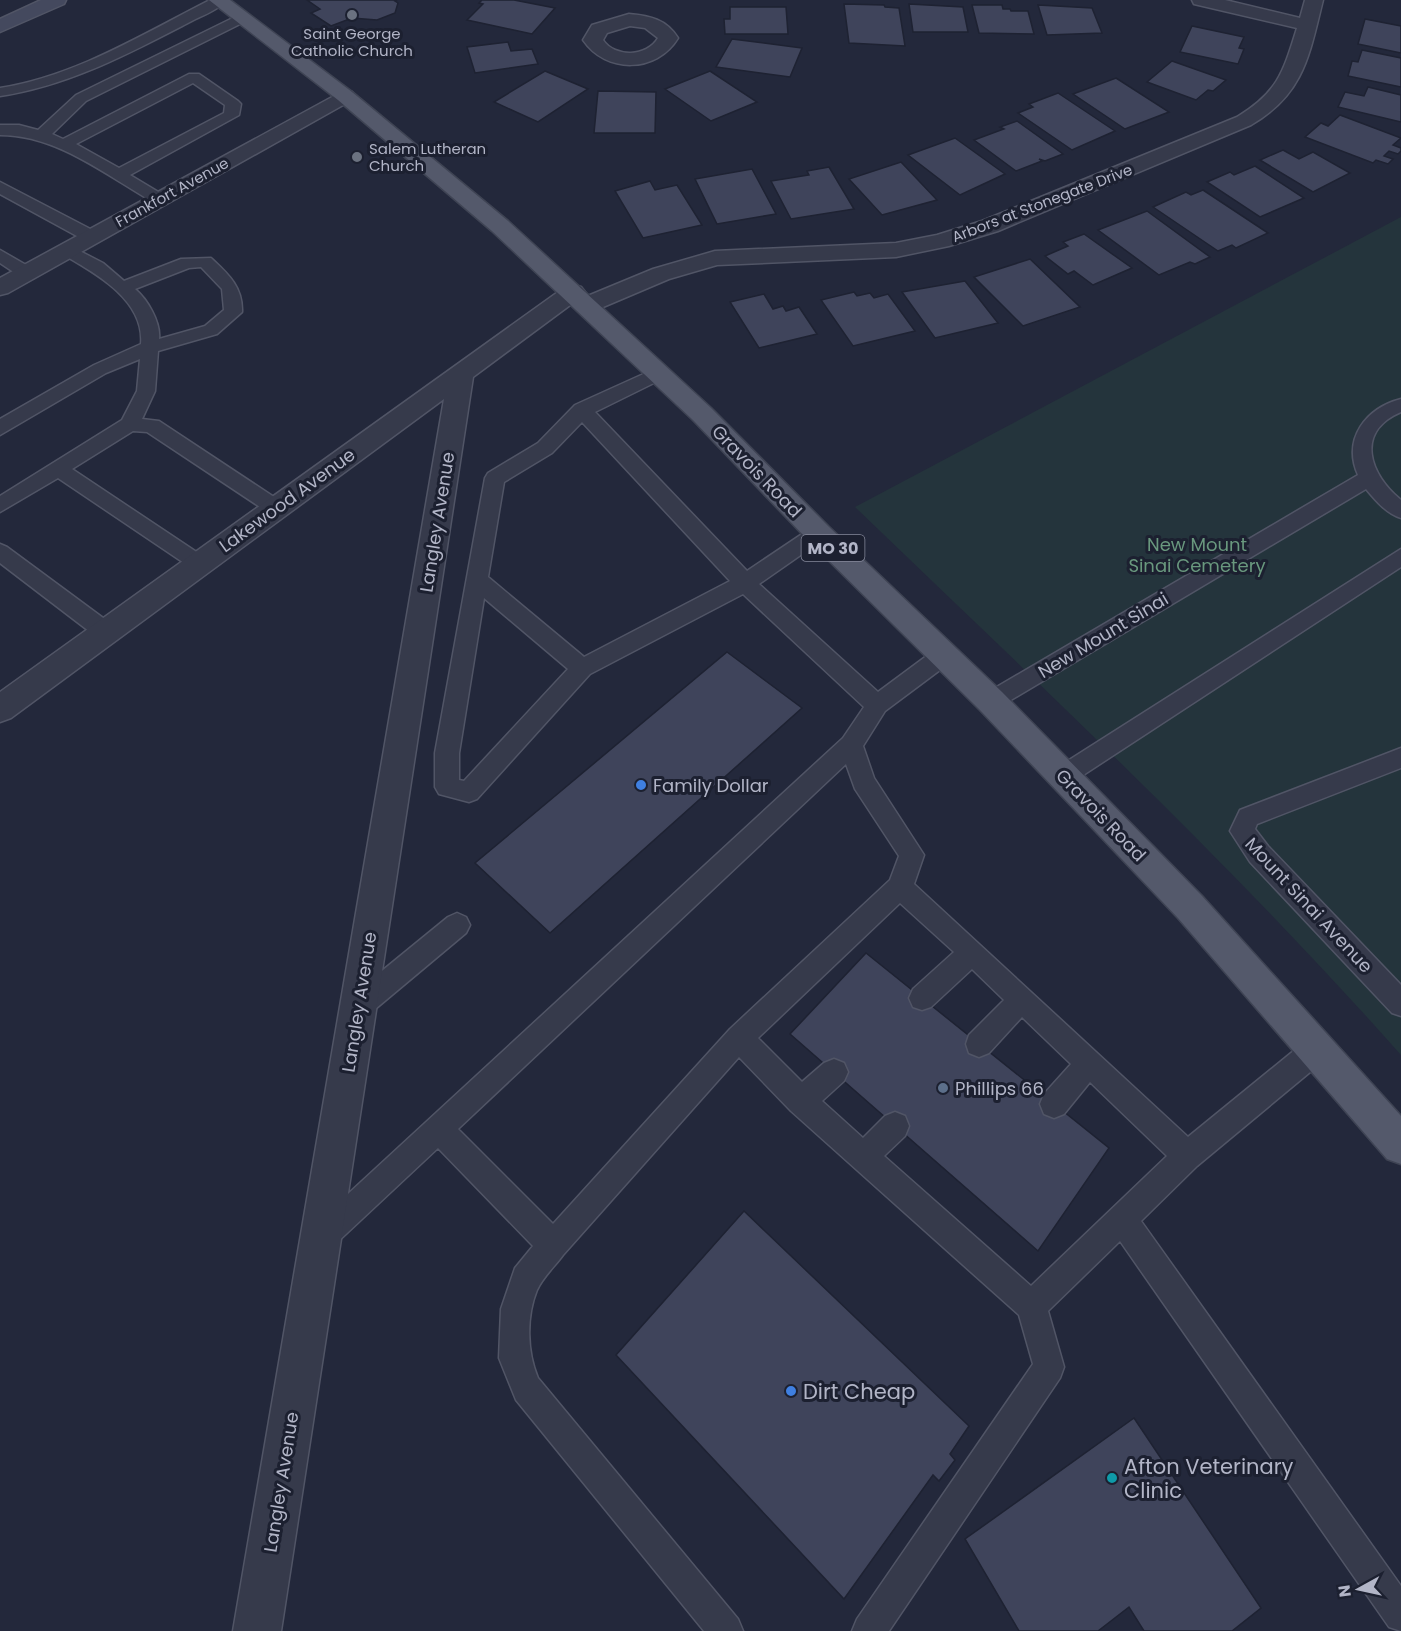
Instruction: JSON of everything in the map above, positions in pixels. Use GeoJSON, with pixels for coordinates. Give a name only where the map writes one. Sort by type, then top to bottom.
{"type":"FeatureCollection","features":[{"type":"Feature","properties":{"kind":"main road","name":"Gravois Road"},"geometry":{"type":"LineString","coordinates":[[219,0],[345,96],[500,226],[659,373],[991,702],[1190,907],[1401,1145]]}},
{"type":"Feature","properties":{"kind":"street"},"geometry":{"type":"LineString","coordinates":[[0,26],[57,0]]}},
{"type":"Feature","properties":{"kind":"street"},"geometry":{"type":"LineString","coordinates":[[1201,0],[1307,25]]}},
{"type":"Feature","properties":{"kind":"street","name":"Arbors at Stonegate Drive"},"geometry":{"type":"LineString","coordinates":[[580,298],[715,258],[896,250],[941,241],[990,226],[1245,121],[1265,108],[1281,93],[1314,0]]}},
{"type":"Feature","properties":{"kind":"street","name":"Frankfort Avenue"},"geometry":{"type":"LineString","coordinates":[[0,288],[345,96]]}},
{"type":"Feature","properties":{"kind":"street","name":"Lakewood Avenue"},"geometry":{"type":"LineString","coordinates":[[0,709],[461,373],[580,298]]}},
{"type":"Feature","properties":{"kind":"street","name":"Langley Avenue"},"geometry":{"type":"LineString","coordinates":[[257,1631],[461,373]]}},
{"type":"Feature","properties":{"kind":"lane"},"geometry":{"type":"LineString","coordinates":[[0,92],[68,75],[219,0]]}},
{"type":"Feature","properties":{"kind":"lane"},"geometry":{"type":"LineString","coordinates":[[42,135],[81,98],[243,17]]}},
{"type":"Feature","properties":{"kind":"lane"},"geometry":{"type":"LineString","coordinates":[[63,145],[194,77],[233,104],[231,115],[117,176]]}},
{"type":"Feature","properties":{"kind":"lane"},"geometry":{"type":"LineString","coordinates":[[0,130],[11,129],[42,135],[159,199]]}},
{"type":"Feature","properties":{"kind":"lane"},"geometry":{"type":"LineString","coordinates":[[0,187],[92,237]]}},
{"type":"Feature","properties":{"kind":"lane"},"geometry":{"type":"LineString","coordinates":[[0,505],[130,424],[146,391],[152,331],[137,300],[97,267],[68,250]]}},
{"type":"Feature","properties":{"kind":"lane"},"geometry":{"type":"LineString","coordinates":[[0,255],[27,273]]}},
{"type":"Feature","properties":{"kind":"lane"},"geometry":{"type":"LineString","coordinates":[[0,428],[100,369],[150,347],[211,330],[233,312],[235,297],[227,283],[205,262],[188,263],[124,287]]}},
{"type":"Feature","properties":{"kind":"lane"},"geometry":{"type":"LineString","coordinates":[[659,373],[582,410],[545,448],[495,478],[447,753],[447,788],[469,792],[582,668],[745,583],[818,533]]}},
{"type":"Feature","properties":{"kind":"lane"},"geometry":{"type":"LineString","coordinates":[[1401,405],[1389,409],[1370,423],[1361,444],[1364,467],[1379,491],[1401,511]]}},
{"type":"Feature","properties":{"kind":"lane"},"geometry":{"type":"LineString","coordinates":[[582,410],[745,583],[877,705]]}},
{"type":"Feature","properties":{"kind":"lane"},"geometry":{"type":"LineString","coordinates":[[130,424],[152,426],[276,508]]}},
{"type":"Feature","properties":{"kind":"lane"},"geometry":{"type":"LineString","coordinates":[[58,469],[200,564]]}},
{"type":"Feature","properties":{"kind":"lane","name":"New Mount Sinai"},"geometry":{"type":"LineString","coordinates":[[991,702],[1370,477]]}},
{"type":"Feature","properties":{"kind":"lane"},"geometry":{"type":"LineString","coordinates":[[0,552],[106,632]]}},
{"type":"Feature","properties":{"kind":"lane"},"geometry":{"type":"LineString","coordinates":[[1063,777],[1401,557]]}},
{"type":"Feature","properties":{"kind":"lane"},"geometry":{"type":"LineString","coordinates":[[477,580],[582,668]]}},
{"type":"Feature","properties":{"kind":"lane"},"geometry":{"type":"LineString","coordinates":[[321,1238],[851,745],[877,705],[944,655]]}},
{"type":"Feature","properties":{"kind":"lane"},"geometry":{"type":"LineString","coordinates":[[726,1631],[527,1389],[514,1358],[516,1310],[526,1279],[553,1245],[739,1038],[900,887],[912,855],[863,782],[851,745]]}},
{"type":"Feature","properties":{"kind":"lane","name":"Mount Sinai Avenue"},"geometry":{"type":"LineString","coordinates":[[1401,758],[1248,817],[1242,831],[1259,854],[1401,1004]]}},
{"type":"Feature","properties":{"kind":"lane"},"geometry":{"type":"LineString","coordinates":[[900,887],[972,952],[1187,1156]]}},
{"type":"Feature","properties":{"kind":"lane"},"geometry":{"type":"LineString","coordinates":[[359,1006],[457,925]]}},
{"type":"Feature","properties":{"kind":"lane"},"geometry":{"type":"LineString","coordinates":[[922,998],[972,952]]}},
{"type":"Feature","properties":{"kind":"lane"},"geometry":{"type":"LineString","coordinates":[[979,1044],[1022,999]]}},
{"type":"Feature","properties":{"kind":"lane"},"geometry":{"type":"LineString","coordinates":[[739,1038],[801,1101],[1031,1306],[1048,1367],[869,1631]]}},
{"type":"Feature","properties":{"kind":"lane"},"geometry":{"type":"LineString","coordinates":[[1031,1306],[1187,1156],[1317,1049]]}},
{"type":"Feature","properties":{"kind":"lane"},"geometry":{"type":"LineString","coordinates":[[1054,1104],[1089,1063]]}},
{"type":"Feature","properties":{"kind":"lane"},"geometry":{"type":"LineString","coordinates":[[801,1101],[834,1072]]}},
{"type":"Feature","properties":{"kind":"lane"},"geometry":{"type":"LineString","coordinates":[[864,1157],[895,1126]]}},
{"type":"Feature","properties":{"kind":"lane"},"geometry":{"type":"LineString","coordinates":[[438,1129],[553,1245]]}},
{"type":"Feature","properties":{"kind":"lane"},"geometry":{"type":"LineString","coordinates":[[1122,1219],[1401,1615]]}},
{"type":"Feature","properties":{"kind":"green space","name":"New Mount Sinai Cemetery"},"geometry":{"type":"Polygon","coordinates":[[[1401,217],[1401,1055],[1270,913],[1202,844],[855,507],[1401,217]]]}},
{"type":"Feature","properties":{"kind":"building","name":"Saint George Catholic Church"},"geometry":{"type":"Polygon","coordinates":[[[307,0],[397,0],[395,1],[398,3],[395,13],[377,20],[352,18],[331,26],[311,13],[320,9],[307,0]]]}},
{"type":"Feature","properties":{"kind":"building"},"geometry":{"type":"Polygon","coordinates":[[[482,0],[514,0],[555,8],[532,34],[467,20],[483,4],[479,3],[482,0]]]}},
{"type":"Feature","properties":{"kind":"building"},"geometry":{"type":"Polygon","coordinates":[[[844,4],[884,5],[899,8],[905,46],[849,43],[844,4]]]}},
{"type":"Feature","properties":{"kind":"building"},"geometry":{"type":"Polygon","coordinates":[[[909,4],[963,7],[968,32],[913,32],[909,4]]]}},
{"type":"Feature","properties":{"kind":"building"},"geometry":{"type":"Polygon","coordinates":[[[972,5],[1002,5],[1003,9],[1011,11],[1028,11],[1034,34],[979,33],[972,5]]]}},
{"type":"Feature","properties":{"kind":"building"},"geometry":{"type":"Polygon","coordinates":[[[1038,5],[1092,8],[1102,33],[1047,35],[1038,5]]]}},
{"type":"Feature","properties":{"kind":"building"},"geometry":{"type":"Polygon","coordinates":[[[730,7],[786,7],[788,34],[725,34],[724,19],[730,19],[730,7]]]}},
{"type":"Feature","properties":{"kind":"building"},"geometry":{"type":"Polygon","coordinates":[[[1365,19],[1401,26],[1401,53],[1358,44],[1365,19]]]}},
{"type":"Feature","properties":{"kind":"building"},"geometry":{"type":"Polygon","coordinates":[[[1192,26],[1244,37],[1239,48],[1244,49],[1238,64],[1180,52],[1192,26]]]}},
{"type":"Feature","properties":{"kind":"building"},"geometry":{"type":"Polygon","coordinates":[[[732,39],[802,48],[790,77],[716,67],[732,39]]]}},
{"type":"Feature","properties":{"kind":"building"},"geometry":{"type":"Polygon","coordinates":[[[508,42],[511,51],[532,49],[538,64],[475,73],[467,47],[508,42]]]}},
{"type":"Feature","properties":{"kind":"building"},"geometry":{"type":"Polygon","coordinates":[[[1362,50],[1401,58],[1401,87],[1348,76],[1352,61],[1358,62],[1362,50]]]}},
{"type":"Feature","properties":{"kind":"building"},"geometry":{"type":"Polygon","coordinates":[[[1172,61],[1226,80],[1213,91],[1208,90],[1196,100],[1147,82],[1172,61]]]}},
{"type":"Feature","properties":{"kind":"building"},"geometry":{"type":"Polygon","coordinates":[[[545,71],[588,89],[538,122],[494,102],[545,71]]]}},
{"type":"Feature","properties":{"kind":"building"},"geometry":{"type":"Polygon","coordinates":[[[710,71],[757,102],[711,121],[665,89],[710,71]]]}},
{"type":"Feature","properties":{"kind":"building"},"geometry":{"type":"Polygon","coordinates":[[[1116,78],[1169,112],[1125,129],[1073,94],[1116,78]]]}},
{"type":"Feature","properties":{"kind":"building"},"geometry":{"type":"Polygon","coordinates":[[[1368,87],[1401,95],[1401,122],[1338,107],[1345,92],[1364,96],[1368,87]]]}},
{"type":"Feature","properties":{"kind":"building"},"geometry":{"type":"Polygon","coordinates":[[[598,91],[656,92],[655,133],[594,133],[598,91]]]}},
{"type":"Feature","properties":{"kind":"building"},"geometry":{"type":"Polygon","coordinates":[[[1058,93],[1115,131],[1072,150],[1018,113],[1033,107],[1029,104],[1058,93]]]}},
{"type":"Feature","properties":{"kind":"building"},"geometry":{"type":"Polygon","coordinates":[[[1340,115],[1401,138],[1393,145],[1401,148],[1401,151],[1398,154],[1389,151],[1384,156],[1393,159],[1388,164],[1376,160],[1373,163],[1305,137],[1321,123],[1328,126],[1340,115]]]}},
{"type":"Feature","properties":{"kind":"building"},"geometry":{"type":"Polygon","coordinates":[[[1017,121],[1063,154],[1045,161],[1039,159],[1042,161],[1016,171],[974,140],[1004,129],[1000,127],[1017,121]]]}},
{"type":"Feature","properties":{"kind":"building"},"geometry":{"type":"Polygon","coordinates":[[[955,138],[1005,174],[960,195],[908,155],[955,138]]]}},
{"type":"Feature","properties":{"kind":"building"},"geometry":{"type":"Polygon","coordinates":[[[1283,150],[1299,159],[1313,152],[1350,173],[1313,192],[1260,160],[1283,150]]]}},
{"type":"Feature","properties":{"kind":"building"},"geometry":{"type":"Polygon","coordinates":[[[901,162],[937,200],[882,215],[849,179],[901,162]]]}},
{"type":"Feature","properties":{"kind":"building"},"geometry":{"type":"Polygon","coordinates":[[[1255,166],[1304,198],[1260,217],[1207,182],[1230,172],[1234,175],[1255,166]]]}},
{"type":"Feature","properties":{"kind":"building"},"geometry":{"type":"Polygon","coordinates":[[[829,167],[854,209],[791,219],[771,181],[809,175],[807,171],[829,167]]]}},
{"type":"Feature","properties":{"kind":"building"},"geometry":{"type":"Polygon","coordinates":[[[752,169],[776,214],[717,224],[695,179],[752,169]]]}},
{"type":"Feature","properties":{"kind":"building"},"geometry":{"type":"Polygon","coordinates":[[[650,181],[655,190],[677,185],[702,225],[643,238],[615,191],[650,181]]]}},
{"type":"Feature","properties":{"kind":"building"},"geometry":{"type":"Polygon","coordinates":[[[1203,190],[1268,233],[1236,248],[1232,245],[1218,251],[1153,207],[1186,192],[1191,195],[1203,190]]]}},
{"type":"Feature","properties":{"kind":"building"},"geometry":{"type":"Polygon","coordinates":[[[1147,211],[1210,257],[1195,264],[1190,262],[1159,275],[1098,230],[1147,211]]]}},
{"type":"Feature","properties":{"kind":"building"},"geometry":{"type":"Polygon","coordinates":[[[1084,234],[1132,268],[1093,285],[1074,271],[1068,274],[1045,256],[1068,246],[1063,242],[1084,234]]]}},
{"type":"Feature","properties":{"kind":"building"},"geometry":{"type":"Polygon","coordinates":[[[1030,259],[1080,307],[1023,326],[974,277],[1030,259]]]}},
{"type":"Feature","properties":{"kind":"building"},"geometry":{"type":"Polygon","coordinates":[[[965,281],[998,323],[935,338],[902,292],[965,281]]]}},
{"type":"Feature","properties":{"kind":"building"},"geometry":{"type":"Polygon","coordinates":[[[854,292],[857,296],[870,293],[874,298],[888,294],[915,331],[853,346],[821,300],[854,292]]]}},
{"type":"Feature","properties":{"kind":"building"},"geometry":{"type":"Polygon","coordinates":[[[764,294],[773,309],[783,306],[786,311],[799,307],[817,334],[759,348],[730,302],[764,294]]]}},
{"type":"Feature","properties":{"kind":"building","name":"Family Dollar"},"geometry":{"type":"Polygon","coordinates":[[[727,652],[802,708],[550,933],[475,863],[727,652]]]}},
{"type":"Feature","properties":{"kind":"building","name":"Phillips 66"},"geometry":{"type":"Polygon","coordinates":[[[866,953],[1109,1148],[1038,1251],[790,1034],[866,953]]]}},
{"type":"Feature","properties":{"kind":"building","name":"Dirt Cheap"},"geometry":{"type":"Polygon","coordinates":[[[744,1211],[969,1426],[950,1454],[955,1460],[939,1481],[933,1475],[844,1599],[616,1355],[744,1211]]]}},
{"type":"Feature","properties":{"kind":"building","name":"Afton Veterinary Clinic"},"geometry":{"type":"Polygon","coordinates":[[[1134,1418],[1261,1608],[1232,1631],[1144,1631],[1129,1607],[1098,1631],[1019,1631],[965,1539],[1134,1418]]]}},
{"type":"Feature","properties":{"kind":"place","name":"Saint George Catholic Church"},"geometry":{"type":"Point","coordinates":[352,15]}},
{"type":"Feature","properties":{"kind":"place","name":"Salem Lutheran Church"},"geometry":{"type":"Point","coordinates":[357,157]}},
{"type":"Feature","properties":{"kind":"place","name":"Family Dollar"},"geometry":{"type":"Point","coordinates":[641,785]}},
{"type":"Feature","properties":{"kind":"place","name":"Phillips 66"},"geometry":{"type":"Point","coordinates":[943,1088]}},
{"type":"Feature","properties":{"kind":"place","name":"Dirt Cheap"},"geometry":{"type":"Point","coordinates":[791,1391]}},
{"type":"Feature","properties":{"kind":"place","name":"Afton Veterinary Clinic"},"geometry":{"type":"Point","coordinates":[1112,1478]}}]}
